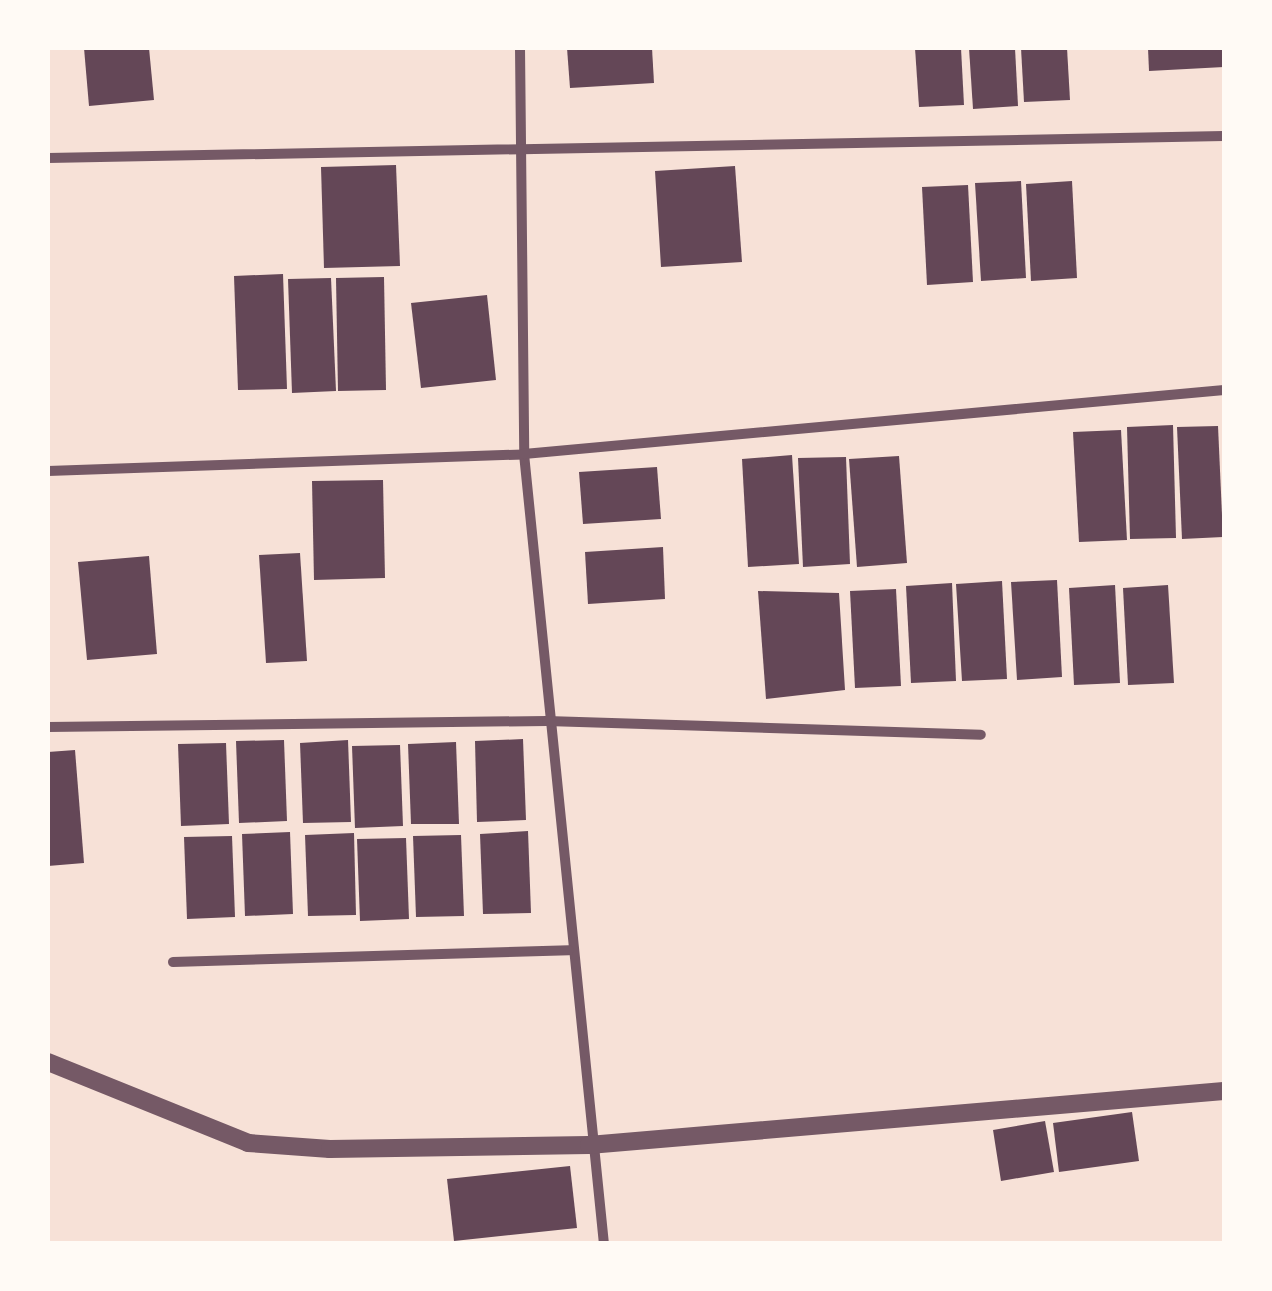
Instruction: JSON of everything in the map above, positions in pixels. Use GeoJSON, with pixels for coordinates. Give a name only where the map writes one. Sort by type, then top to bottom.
{"type":"FeatureCollection","features":[{"type":"Feature","properties":{"kind":"street"},"geometry":{"type":"LineString","coordinates":[[520,48],[524,454],[546,721],[589,1145],[604,1244]]}},
{"type":"Feature","properties":{"kind":"street"},"geometry":{"type":"LineString","coordinates":[[48,158],[519,145],[1224,136]]}},
{"type":"Feature","properties":{"kind":"street"},"geometry":{"type":"LineString","coordinates":[[48,472],[524,454],[1224,390]]}},
{"type":"Feature","properties":{"kind":"street"},"geometry":{"type":"LineString","coordinates":[[48,727],[546,721],[981,736]]}},
{"type":"Feature","properties":{"kind":"street"},"geometry":{"type":"LineString","coordinates":[[173,962],[570,950]]}},
{"type":"Feature","properties":{"kind":"street"},"geometry":{"type":"LineString","coordinates":[[48,1062],[248,1143],[330,1149],[589,1145],[1224,1091]]}},
{"type":"Feature","properties":{"kind":"building"},"geometry":{"type":"Polygon","coordinates":[[[84,48],[149,48],[154,100],[89,106],[84,48]]]}},
{"type":"Feature","properties":{"kind":"building"},"geometry":{"type":"Polygon","coordinates":[[[567,48],[652,48],[654,83],[570,88],[567,48]]]}},
{"type":"Feature","properties":{"kind":"building"},"geometry":{"type":"Polygon","coordinates":[[[915,48],[961,48],[964,105],[919,107],[915,48]]]}},
{"type":"Feature","properties":{"kind":"building"},"geometry":{"type":"Polygon","coordinates":[[[969,48],[1015,48],[1018,106],[973,109],[969,48]]]}},
{"type":"Feature","properties":{"kind":"building"},"geometry":{"type":"Polygon","coordinates":[[[1021,48],[1067,48],[1070,100],[1024,102],[1021,48]]]}},
{"type":"Feature","properties":{"kind":"building"},"geometry":{"type":"Polygon","coordinates":[[[1148,48],[1224,48],[1224,67],[1149,71],[1148,48]]]}},
{"type":"Feature","properties":{"kind":"building"},"geometry":{"type":"Polygon","coordinates":[[[396,165],[400,266],[324,268],[321,167],[396,165]]]}},
{"type":"Feature","properties":{"kind":"building"},"geometry":{"type":"Polygon","coordinates":[[[735,166],[742,262],[661,267],[655,171],[735,166]]]}},
{"type":"Feature","properties":{"kind":"building"},"geometry":{"type":"Polygon","coordinates":[[[1021,181],[1026,278],[981,281],[975,183],[1021,181]]]}},
{"type":"Feature","properties":{"kind":"building"},"geometry":{"type":"Polygon","coordinates":[[[1072,181],[1077,278],[1031,281],[1026,184],[1072,181]]]}},
{"type":"Feature","properties":{"kind":"building"},"geometry":{"type":"Polygon","coordinates":[[[968,185],[973,282],[927,285],[922,187],[968,185]]]}},
{"type":"Feature","properties":{"kind":"building"},"geometry":{"type":"Polygon","coordinates":[[[283,274],[287,389],[238,390],[234,276],[283,274]]]}},
{"type":"Feature","properties":{"kind":"building"},"geometry":{"type":"Polygon","coordinates":[[[384,277],[386,390],[338,391],[336,278],[384,277]]]}},
{"type":"Feature","properties":{"kind":"building"},"geometry":{"type":"Polygon","coordinates":[[[331,278],[336,391],[292,393],[288,279],[331,278]]]}},
{"type":"Feature","properties":{"kind":"building"},"geometry":{"type":"Polygon","coordinates":[[[487,295],[496,380],[421,388],[411,303],[487,295]]]}},
{"type":"Feature","properties":{"kind":"building"},"geometry":{"type":"Polygon","coordinates":[[[1173,425],[1176,538],[1130,539],[1127,427],[1173,425]]]}},
{"type":"Feature","properties":{"kind":"building"},"geometry":{"type":"Polygon","coordinates":[[[1218,426],[1223,537],[1182,539],[1177,427],[1218,426]]]}},
{"type":"Feature","properties":{"kind":"building"},"geometry":{"type":"Polygon","coordinates":[[[1121,430],[1127,540],[1079,542],[1073,432],[1121,430]]]}},
{"type":"Feature","properties":{"kind":"building"},"geometry":{"type":"Polygon","coordinates":[[[792,455],[799,564],[748,567],[742,459],[792,455]]]}},
{"type":"Feature","properties":{"kind":"building"},"geometry":{"type":"Polygon","coordinates":[[[899,456],[907,563],[857,567],[849,459],[899,456]]]}},
{"type":"Feature","properties":{"kind":"building"},"geometry":{"type":"Polygon","coordinates":[[[846,457],[850,564],[803,567],[798,458],[846,457]]]}},
{"type":"Feature","properties":{"kind":"building"},"geometry":{"type":"Polygon","coordinates":[[[657,467],[661,519],[583,524],[579,472],[657,467]]]}},
{"type":"Feature","properties":{"kind":"building"},"geometry":{"type":"Polygon","coordinates":[[[383,480],[385,578],[314,580],[312,481],[383,480]]]}},
{"type":"Feature","properties":{"kind":"building"},"geometry":{"type":"Polygon","coordinates":[[[663,547],[665,599],[588,604],[585,552],[663,547]]]}},
{"type":"Feature","properties":{"kind":"building"},"geometry":{"type":"Polygon","coordinates":[[[300,553],[307,661],[266,663],[259,555],[300,553]]]}},
{"type":"Feature","properties":{"kind":"building"},"geometry":{"type":"Polygon","coordinates":[[[149,556],[157,654],[87,660],[78,562],[149,556]]]}},
{"type":"Feature","properties":{"kind":"building"},"geometry":{"type":"Polygon","coordinates":[[[1057,580],[1062,677],[1017,680],[1011,582],[1057,580]]]}},
{"type":"Feature","properties":{"kind":"building"},"geometry":{"type":"Polygon","coordinates":[[[1002,581],[1007,679],[962,681],[956,584],[1002,581]]]}},
{"type":"Feature","properties":{"kind":"building"},"geometry":{"type":"Polygon","coordinates":[[[952,583],[956,681],[911,683],[906,586],[952,583]]]}},
{"type":"Feature","properties":{"kind":"building"},"geometry":{"type":"Polygon","coordinates":[[[1115,585],[1120,683],[1074,685],[1069,588],[1115,585]]]}},
{"type":"Feature","properties":{"kind":"building"},"geometry":{"type":"Polygon","coordinates":[[[1168,585],[1174,683],[1128,685],[1123,588],[1168,585]]]}},
{"type":"Feature","properties":{"kind":"building"},"geometry":{"type":"Polygon","coordinates":[[[896,589],[901,686],[855,688],[850,591],[896,589]]]}},
{"type":"Feature","properties":{"kind":"building"},"geometry":{"type":"Polygon","coordinates":[[[758,591],[839,593],[845,690],[766,699],[758,591]]]}},
{"type":"Feature","properties":{"kind":"building"},"geometry":{"type":"Polygon","coordinates":[[[523,739],[526,820],[477,822],[475,741],[523,739]]]}},
{"type":"Feature","properties":{"kind":"building"},"geometry":{"type":"Polygon","coordinates":[[[284,740],[287,821],[239,823],[236,741],[284,740]]]}},
{"type":"Feature","properties":{"kind":"building"},"geometry":{"type":"Polygon","coordinates":[[[348,740],[351,822],[303,823],[300,743],[348,740]]]}},
{"type":"Feature","properties":{"kind":"building"},"geometry":{"type":"Polygon","coordinates":[[[456,742],[459,824],[411,824],[408,744],[456,742]]]}},
{"type":"Feature","properties":{"kind":"building"},"geometry":{"type":"Polygon","coordinates":[[[226,743],[229,824],[181,826],[178,744],[226,743]]]}},
{"type":"Feature","properties":{"kind":"building"},"geometry":{"type":"Polygon","coordinates":[[[400,745],[403,826],[355,828],[352,746],[400,745]]]}},
{"type":"Feature","properties":{"kind":"building"},"geometry":{"type":"Polygon","coordinates":[[[75,750],[84,863],[48,866],[48,752],[75,750]]]}},
{"type":"Feature","properties":{"kind":"building"},"geometry":{"type":"Polygon","coordinates":[[[528,831],[531,913],[483,914],[480,834],[528,831]]]}},
{"type":"Feature","properties":{"kind":"building"},"geometry":{"type":"Polygon","coordinates":[[[290,832],[293,914],[245,916],[242,834],[290,832]]]}},
{"type":"Feature","properties":{"kind":"building"},"geometry":{"type":"Polygon","coordinates":[[[354,833],[356,915],[308,916],[305,835],[354,833]]]}},
{"type":"Feature","properties":{"kind":"building"},"geometry":{"type":"Polygon","coordinates":[[[461,835],[464,916],[416,917],[413,836],[461,835]]]}},
{"type":"Feature","properties":{"kind":"building"},"geometry":{"type":"Polygon","coordinates":[[[232,836],[235,917],[187,919],[184,837],[232,836]]]}},
{"type":"Feature","properties":{"kind":"building"},"geometry":{"type":"Polygon","coordinates":[[[406,838],[409,919],[360,921],[357,839],[406,838]]]}},
{"type":"Feature","properties":{"kind":"building"},"geometry":{"type":"Polygon","coordinates":[[[1132,1112],[1139,1161],[1059,1172],[1053,1123],[1132,1112]]]}},
{"type":"Feature","properties":{"kind":"building"},"geometry":{"type":"Polygon","coordinates":[[[1045,1121],[1054,1172],[1001,1181],[993,1130],[1045,1121]]]}},
{"type":"Feature","properties":{"kind":"building"},"geometry":{"type":"Polygon","coordinates":[[[570,1166],[577,1228],[454,1241],[447,1179],[570,1166]]]}}]}
